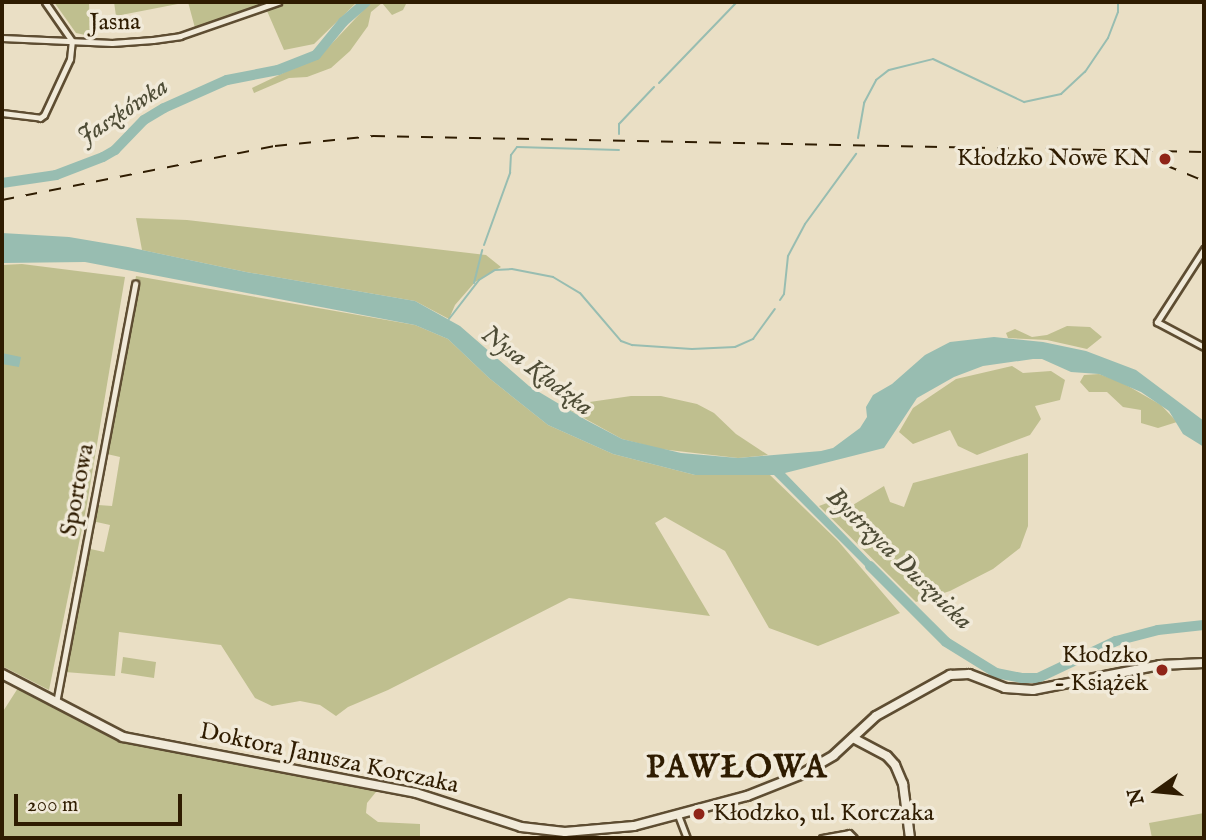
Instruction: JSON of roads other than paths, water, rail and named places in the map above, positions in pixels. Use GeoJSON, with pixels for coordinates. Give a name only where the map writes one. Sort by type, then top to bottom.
{"type":"FeatureCollection","features":[{"type":"Feature","properties":{"kind":"street"},"geometry":{"type":"LineString","coordinates":[[2,113],[40,118],[44,115],[74,50],[72,41],[45,2]]}},
{"type":"Feature","properties":{"kind":"street","name":"Jasna"},"geometry":{"type":"LineString","coordinates":[[2,38],[112,43],[180,36],[278,2]]}},
{"type":"Feature","properties":{"kind":"street"},"geometry":{"type":"LineString","coordinates":[[1204,249],[1157,322],[1204,347]]}},
{"type":"Feature","properties":{"kind":"street","name":"Sportowa"},"geometry":{"type":"LineString","coordinates":[[56,703],[135,283]]}},
{"type":"Feature","properties":{"kind":"street","name":"Doktora Janusza Korczaka"},"geometry":{"type":"LineString","coordinates":[[2,674],[123,737],[416,793],[521,827],[565,832],[610,830],[678,815],[747,796],[800,775],[820,766],[876,716],[950,675],[969,674],[1005,688],[1033,690],[1160,665],[1204,663]]}},
{"type":"Feature","properties":{"kind":"street"},"geometry":{"type":"LineString","coordinates":[[853,738],[887,757],[895,765],[903,783],[910,838]]}},
{"type":"Feature","properties":{"kind":"street"},"geometry":{"type":"LineString","coordinates":[[678,815],[687,838]]}},
{"type":"Feature","properties":{"kind":"street"},"geometry":{"type":"LineString","coordinates":[[822,838],[849,833],[854,838]]}},
{"type":"Feature","properties":{"kind":"water"},"geometry":{"type":"Polygon","coordinates":[[[2,233],[69,237],[246,272],[415,301],[460,326],[529,386],[586,420],[622,439],[681,453],[738,458],[833,448],[860,428],[867,417],[866,407],[873,395],[892,384],[925,355],[950,342],[994,337],[1043,342],[1086,351],[1136,370],[1204,421],[1204,447],[1183,434],[1169,411],[1141,392],[1099,374],[1071,372],[1042,359],[1033,359],[983,366],[954,377],[917,398],[884,448],[785,473],[884,575],[874,575],[774,475],[695,475],[613,454],[548,425],[489,378],[448,339],[415,325],[85,262],[2,263],[2,233]]]}},
{"type":"Feature","properties":{"kind":"water"},"geometry":{"type":"Polygon","coordinates":[[[2,353],[21,357],[19,367],[2,364],[2,353]]]}},
{"type":"Feature","properties":{"kind":"waterway","name":"Jaszkówka"},"geometry":{"type":"LineString","coordinates":[[2,183],[56,175],[103,157],[115,150],[144,120],[164,108],[227,80],[278,70],[316,55],[343,22],[366,2]]}},
{"type":"Feature","properties":{"kind":"waterway"},"geometry":{"type":"LineString","coordinates":[[659,83],[737,2]]}},
{"type":"Feature","properties":{"kind":"waterway"},"geometry":{"type":"LineString","coordinates":[[858,138],[864,103],[876,80],[889,70],[933,59],[1024,102],[1061,94],[1085,72],[1108,38],[1118,12],[1118,2]]}},
{"type":"Feature","properties":{"kind":"waterway"},"geometry":{"type":"LineString","coordinates":[[619,134],[619,124],[654,87]]}},
{"type":"Feature","properties":{"kind":"waterway"},"geometry":{"type":"LineString","coordinates":[[484,245],[510,173],[511,155],[517,147],[619,150]]}},
{"type":"Feature","properties":{"kind":"waterway"},"geometry":{"type":"LineString","coordinates":[[780,300],[784,294],[788,256],[805,224],[856,154]]}},
{"type":"Feature","properties":{"kind":"waterway"},"geometry":{"type":"LineString","coordinates":[[474,283],[482,250]]}},
{"type":"Feature","properties":{"kind":"waterway"},"geometry":{"type":"LineString","coordinates":[[449,319],[479,280],[495,270],[512,269],[553,277],[580,293],[621,341],[632,345],[692,349],[735,347],[753,339],[775,309]]}},
{"type":"Feature","properties":{"kind":"waterway","name":"Bystrzyca Dusznicka"},"geometry":{"type":"LineString","coordinates":[[870,566],[946,642],[996,673],[1021,678],[1038,678],[1116,641],[1158,630],[1204,625]]}},
{"type":"Feature","properties":{"kind":"railway"},"geometry":{"type":"LineString","coordinates":[[2,200],[275,146],[373,136],[1204,152]]}},
{"type":"Feature","properties":{"kind":"railway"},"geometry":{"type":"LineString","coordinates":[[1135,158],[1165,165],[1204,181]]}},
{"type":"Feature","properties":{"kind":"place","name":"Kłodzko Nowe KN"},"geometry":{"type":"Point","coordinates":[1165,159]}},
{"type":"Feature","properties":{"kind":"place","name":"Kłodzko - Książek"},"geometry":{"type":"Point","coordinates":[1162,670]}},
{"type":"Feature","properties":{"kind":"place","name":"Kłodzko, ul. Korczaka"},"geometry":{"type":"Point","coordinates":[699,814]}},
{"type":"Feature","properties":{"kind":"district","name":"PAWŁOWA"},"geometry":{"type":"Point","coordinates":[737,769]}},
{"type":"Feature","properties":{"kind":"water label","name":"Nysa Kłodzka"},"geometry":{"type":"Point","coordinates":[537,371]}}]}
